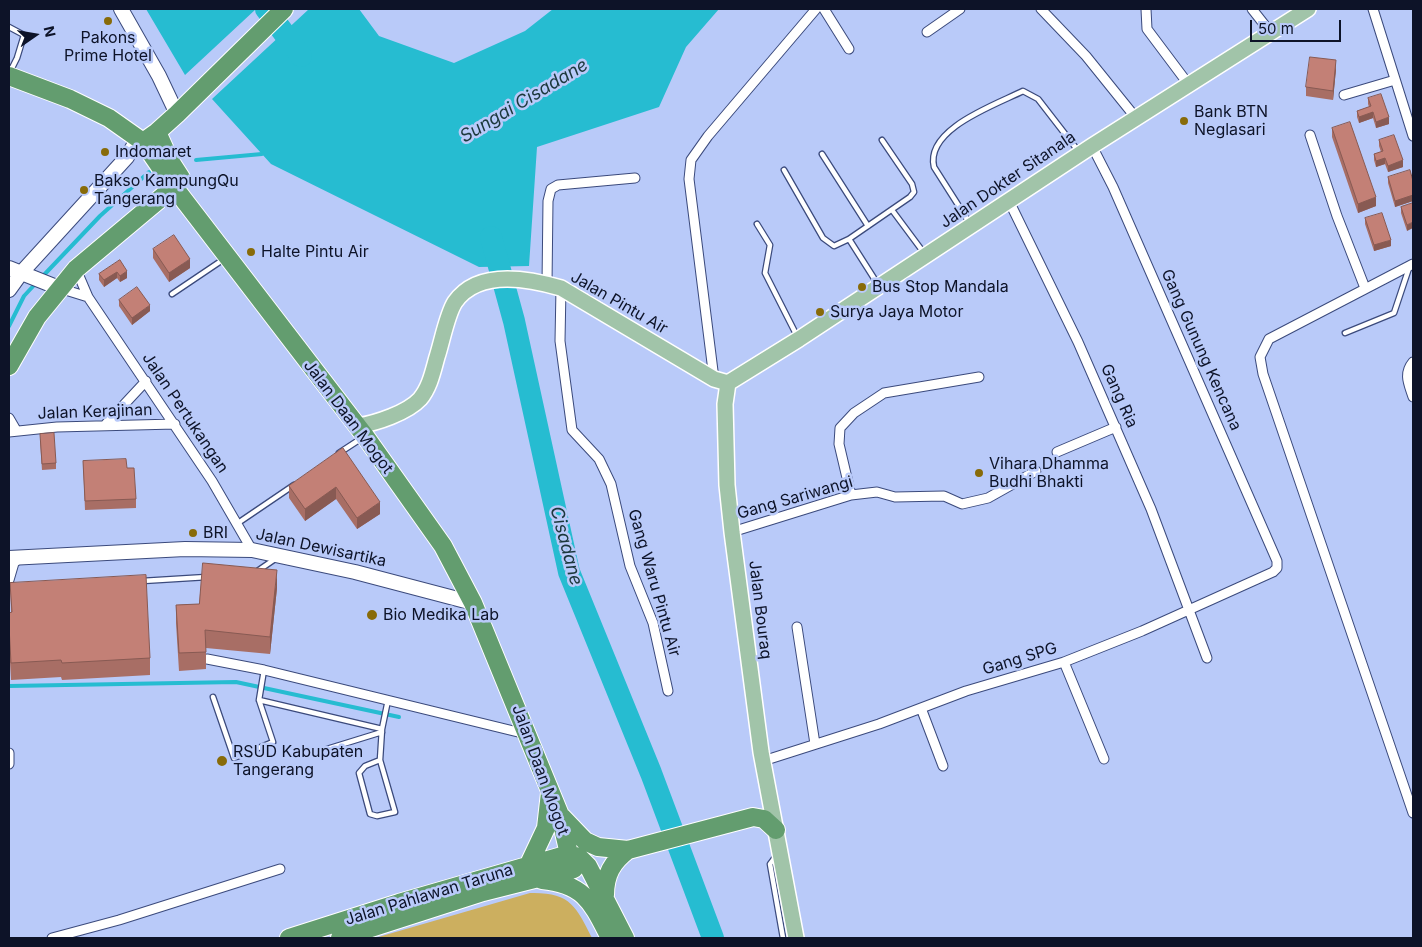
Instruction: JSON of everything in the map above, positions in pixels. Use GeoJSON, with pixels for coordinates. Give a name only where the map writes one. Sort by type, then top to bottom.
{"type":"FeatureCollection","features":[{"type":"Feature","properties":{"kind":"highway"},"geometry":{"type":"LineString","coordinates":[[201,221],[193,197],[170,161],[146,137],[177,114],[284,9]]}},
{"type":"Feature","properties":{"kind":"highway","name":"Jalan Daan Mogot"},"geometry":{"type":"LineString","coordinates":[[9,75],[70,99],[146,137],[174,187],[361,431],[443,546],[473,603],[560,814],[569,854],[564,872]]}},
{"type":"Feature","properties":{"kind":"highway"},"geometry":{"type":"LineString","coordinates":[[9,366],[37,317],[57,287],[174,187]]}},
{"type":"Feature","properties":{"kind":"highway"},"geometry":{"type":"LineString","coordinates":[[550,788],[546,828],[532,872],[582,892],[590,900],[610,938]]}},
{"type":"Feature","properties":{"kind":"highway"},"geometry":{"type":"LineString","coordinates":[[560,814],[574,831],[598,847],[632,849]]}},
{"type":"Feature","properties":{"kind":"highway"},"geometry":{"type":"LineString","coordinates":[[605,895],[605,882],[609,869],[617,858],[632,849],[759,816],[778,841]]}},
{"type":"Feature","properties":{"kind":"highway","name":"Jalan Daan Mogot"},"geometry":{"type":"LineString","coordinates":[[569,854],[579,856],[588,866],[605,895],[625,938]]}},
{"type":"Feature","properties":{"kind":"highway","name":"Jalan Pahlawan Taruna"},"geometry":{"type":"LineString","coordinates":[[340,938],[483,892],[532,872],[569,854]]}},
{"type":"Feature","properties":{"kind":"highway","name":"Jalan Pahlawan Taruna"},"geometry":{"type":"LineString","coordinates":[[289,938],[532,872],[564,872],[588,866]]}},
{"type":"Feature","properties":{"kind":"main road","name":"Jalan Dokter Sitanala"},"geometry":{"type":"LineString","coordinates":[[721,381],[799,339],[1086,150],[1308,9]]}},
{"type":"Feature","properties":{"kind":"main road","name":"Jalan Pintu Air"},"geometry":{"type":"LineString","coordinates":[[361,431],[383,421],[419,400],[429,384],[454,304],[468,287],[480,282],[510,279],[548,284],[721,381]]}},
{"type":"Feature","properties":{"kind":"main road","name":"Jalan Bouraq"},"geometry":{"type":"LineString","coordinates":[[721,381],[724,404],[727,485],[732,532],[763,760],[796,938]]}},
{"type":"Feature","properties":{"kind":"street"},"geometry":{"type":"LineString","coordinates":[[120,9],[159,76],[177,114]]}},
{"type":"Feature","properties":{"kind":"street"},"geometry":{"type":"LineString","coordinates":[[721,381],[688,179],[691,160],[708,136],[816,9]]}},
{"type":"Feature","properties":{"kind":"street"},"geometry":{"type":"LineString","coordinates":[[824,9],[849,49]]}},
{"type":"Feature","properties":{"kind":"street"},"geometry":{"type":"LineString","coordinates":[[927,32],[960,9]]}},
{"type":"Feature","properties":{"kind":"street"},"geometry":{"type":"LineString","coordinates":[[1041,9],[1086,56],[1136,118]]}},
{"type":"Feature","properties":{"kind":"street"},"geometry":{"type":"LineString","coordinates":[[1146,9],[1147,29],[1189,85]]}},
{"type":"Feature","properties":{"kind":"street"},"geometry":{"type":"LineString","coordinates":[[1252,9],[1271,33]]}},
{"type":"Feature","properties":{"kind":"street"},"geometry":{"type":"LineString","coordinates":[[1373,9],[1413,136]]}},
{"type":"Feature","properties":{"kind":"street"},"geometry":{"type":"LineString","coordinates":[[1344,95],[1394,80]]}},
{"type":"Feature","properties":{"kind":"street"},"geometry":{"type":"LineString","coordinates":[[1310,134],[1337,216],[1365,288]]}},
{"type":"Feature","properties":{"kind":"street"},"geometry":{"type":"LineString","coordinates":[[9,290],[19,271],[146,137]]}},
{"type":"Feature","properties":{"kind":"street","name":"Gang Gunung Kencana"},"geometry":{"type":"LineString","coordinates":[[1086,150],[1113,187],[1277,561],[1277,568]]}},
{"type":"Feature","properties":{"kind":"street","name":"Gang Waru Pintu Air"},"geometry":{"type":"LineString","coordinates":[[635,178],[558,185],[550,189],[548,210],[548,284],[560,341],[572,430],[599,459],[611,484],[630,566],[653,624],[668,690]]}},
{"type":"Feature","properties":{"kind":"street","name":"Gang Ria"},"geometry":{"type":"LineString","coordinates":[[1009,201],[1078,342],[1116,427],[1151,509],[1207,658]]}},
{"type":"Feature","properties":{"kind":"street"},"geometry":{"type":"LineString","coordinates":[[1411,265],[1269,339],[1260,357],[1262,374],[1413,813]]}},
{"type":"Feature","properties":{"kind":"street","name":"Jalan Pertukangan"},"geometry":{"type":"LineString","coordinates":[[76,270],[88,297],[175,424],[238,524],[252,550]]}},
{"type":"Feature","properties":{"kind":"street"},"geometry":{"type":"LineString","coordinates":[[19,271],[57,287],[88,297]]}},
{"type":"Feature","properties":{"kind":"street"},"geometry":{"type":"LineString","coordinates":[[1413,362],[1408,368],[1407,377],[1413,397]]}},
{"type":"Feature","properties":{"kind":"street"},"geometry":{"type":"LineString","coordinates":[[851,495],[839,444],[840,428],[854,413],[884,393],[979,377]]}},
{"type":"Feature","properties":{"kind":"street"},"geometry":{"type":"LineString","coordinates":[[105,425],[146,381]]}},
{"type":"Feature","properties":{"kind":"street","name":"Jalan Kerajinan"},"geometry":{"type":"LineString","coordinates":[[9,418],[13,431],[105,425],[175,424]]}},
{"type":"Feature","properties":{"kind":"street"},"geometry":{"type":"LineString","coordinates":[[1057,452],[1116,427]]}},
{"type":"Feature","properties":{"kind":"street","name":"Gang Sariwangi"},"geometry":{"type":"LineString","coordinates":[[732,532],[851,495],[877,492],[895,498],[944,496],[962,504],[988,498],[1036,471]]}},
{"type":"Feature","properties":{"kind":"street","name":"Jalan Dewisartika"},"geometry":{"type":"LineString","coordinates":[[14,558],[185,549],[252,550],[355,572],[473,603]]}},
{"type":"Feature","properties":{"kind":"street"},"geometry":{"type":"LineString","coordinates":[[9,580],[14,558]]}},
{"type":"Feature","properties":{"kind":"street","name":"Gang SPG"},"geometry":{"type":"LineString","coordinates":[[763,760],[921,708],[966,691],[1064,662],[1190,609],[1273,572],[1277,568]]}},
{"type":"Feature","properties":{"kind":"street"},"geometry":{"type":"LineString","coordinates":[[797,627],[815,744]]}},
{"type":"Feature","properties":{"kind":"street"},"geometry":{"type":"LineString","coordinates":[[206,659],[529,735]]}},
{"type":"Feature","properties":{"kind":"street"},"geometry":{"type":"LineString","coordinates":[[1064,662],[1104,759]]}},
{"type":"Feature","properties":{"kind":"street"},"geometry":{"type":"LineString","coordinates":[[921,708],[943,766]]}},
{"type":"Feature","properties":{"kind":"street"},"geometry":{"type":"LineString","coordinates":[[9,753],[9,764]]}},
{"type":"Feature","properties":{"kind":"street"},"geometry":{"type":"LineString","coordinates":[[52,938],[280,869]]}},
{"type":"Feature","properties":{"kind":"lane"},"geometry":{"type":"LineString","coordinates":[[9,28],[24,35],[18,58],[9,75]]}},
{"type":"Feature","properties":{"kind":"lane"},"geometry":{"type":"LineString","coordinates":[[971,226],[934,168],[931,158],[942,137],[953,127],[1023,91],[1038,99],[1086,150]]}},
{"type":"Feature","properties":{"kind":"lane"},"geometry":{"type":"LineString","coordinates":[[784,170],[823,238],[834,246],[849,239],[892,210],[914,192],[912,184],[882,140]]}},
{"type":"Feature","properties":{"kind":"lane"},"geometry":{"type":"LineString","coordinates":[[822,154],[868,226]]}},
{"type":"Feature","properties":{"kind":"lane"},"geometry":{"type":"LineString","coordinates":[[892,210],[926,256]]}},
{"type":"Feature","properties":{"kind":"lane"},"geometry":{"type":"LineString","coordinates":[[757,224],[770,245],[764,273],[799,339]]}},
{"type":"Feature","properties":{"kind":"lane"},"geometry":{"type":"LineString","coordinates":[[849,239],[880,286]]}},
{"type":"Feature","properties":{"kind":"lane"},"geometry":{"type":"LineString","coordinates":[[172,294],[227,257]]}},
{"type":"Feature","properties":{"kind":"lane"},"geometry":{"type":"LineString","coordinates":[[1345,333],[1394,313],[1411,265]]}},
{"type":"Feature","properties":{"kind":"lane"},"geometry":{"type":"LineString","coordinates":[[336,455],[361,431]]}},
{"type":"Feature","properties":{"kind":"lane"},"geometry":{"type":"LineString","coordinates":[[238,524],[296,484]]}},
{"type":"Feature","properties":{"kind":"lane"},"geometry":{"type":"LineString","coordinates":[[252,575],[280,556]]}},
{"type":"Feature","properties":{"kind":"lane"},"geometry":{"type":"LineString","coordinates":[[135,581],[213,577]]}},
{"type":"Feature","properties":{"kind":"lane"},"geometry":{"type":"LineString","coordinates":[[213,697],[234,758],[273,742],[259,699],[264,673]]}},
{"type":"Feature","properties":{"kind":"lane"},"geometry":{"type":"LineString","coordinates":[[259,699],[382,729]]}},
{"type":"Feature","properties":{"kind":"lane"},"geometry":{"type":"LineString","coordinates":[[380,760],[365,766],[359,773],[370,814],[377,816],[395,812],[380,760],[382,729],[388,702]]}},
{"type":"Feature","properties":{"kind":"lane"},"geometry":{"type":"LineString","coordinates":[[314,754],[382,729]]}},
{"type":"Feature","properties":{"kind":"lane"},"geometry":{"type":"LineString","coordinates":[[778,841],[770,864],[783,938]]}},
{"type":"Feature","properties":{"kind":"shaded area"},"geometry":{"type":"Polygon","coordinates":[[[530,893],[554,895],[570,903],[576,909],[592,938],[375,938],[530,893]]]}},
{"type":"Feature","properties":{"kind":"water"},"geometry":{"type":"Polygon","coordinates":[[[146,9],[256,9],[185,75],[146,9]]]}},
{"type":"Feature","properties":{"kind":"water"},"geometry":{"type":"Polygon","coordinates":[[[309,9],[359,9],[379,36],[454,63],[525,31],[553,9],[719,9],[686,47],[659,107],[537,147],[529,266],[479,267],[271,164],[212,99],[309,9]]]}},
{"type":"Feature","properties":{"kind":"building"},"geometry":{"type":"Polygon","coordinates":[[[1310,57],[1336,60],[1333,91],[1306,87],[1310,57]]]}},
{"type":"Feature","properties":{"kind":"building"},"geometry":{"type":"Polygon","coordinates":[[[1381,94],[1389,117],[1376,122],[1373,112],[1359,117],[1357,111],[1371,106],[1368,98],[1381,94]]]}},
{"type":"Feature","properties":{"kind":"building"},"geometry":{"type":"Polygon","coordinates":[[[1350,122],[1376,197],[1358,204],[1332,128],[1350,122]]]}},
{"type":"Feature","properties":{"kind":"building"},"geometry":{"type":"Polygon","coordinates":[[[1394,135],[1403,160],[1388,166],[1385,158],[1376,161],[1374,154],[1383,151],[1379,140],[1394,135]]]}},
{"type":"Feature","properties":{"kind":"building"},"geometry":{"type":"Polygon","coordinates":[[[1410,170],[1413,181],[1413,195],[1395,201],[1388,177],[1410,170]]]}},
{"type":"Feature","properties":{"kind":"building"},"geometry":{"type":"Polygon","coordinates":[[[1413,203],[1413,222],[1407,225],[1401,207],[1413,203]]]}},
{"type":"Feature","properties":{"kind":"building"},"geometry":{"type":"Polygon","coordinates":[[[1382,213],[1391,240],[1374,245],[1365,218],[1382,213]]]}},
{"type":"Feature","properties":{"kind":"building"},"geometry":{"type":"Polygon","coordinates":[[[174,235],[190,259],[169,273],[153,249],[174,235]]]}},
{"type":"Feature","properties":{"kind":"building"},"geometry":{"type":"Polygon","coordinates":[[[120,260],[127,271],[120,276],[117,272],[104,280],[99,274],[120,260]]]}},
{"type":"Feature","properties":{"kind":"building"},"geometry":{"type":"Polygon","coordinates":[[[137,287],[150,305],[132,318],[119,300],[137,287]]]}},
{"type":"Feature","properties":{"kind":"building"},"geometry":{"type":"Polygon","coordinates":[[[54,433],[56,463],[42,464],[40,434],[54,433]]]}},
{"type":"Feature","properties":{"kind":"building"},"geometry":{"type":"Polygon","coordinates":[[[343,448],[380,502],[357,518],[336,487],[305,509],[289,486],[343,448]]]}},
{"type":"Feature","properties":{"kind":"building"},"geometry":{"type":"Polygon","coordinates":[[[126,459],[127,468],[134,468],[136,499],[85,501],[83,461],[126,459]]]}},
{"type":"Feature","properties":{"kind":"building"},"geometry":{"type":"Polygon","coordinates":[[[203,563],[277,570],[270,637],[205,630],[206,652],[179,653],[176,605],[199,604],[203,563]]]}},
{"type":"Feature","properties":{"kind":"building"},"geometry":{"type":"Polygon","coordinates":[[[146,575],[150,658],[62,663],[61,660],[11,663],[9,613],[12,612],[10,583],[146,575]]]}},
{"type":"Feature","properties":{"kind":"waterway","name":"Sungai Cisadane"},"geometry":{"type":"LineString","coordinates":[[266,9],[301,56]]}},
{"type":"Feature","properties":{"kind":"waterway"},"geometry":{"type":"LineString","coordinates":[[196,160],[262,154]]}},
{"type":"Feature","properties":{"kind":"waterway"},"geometry":{"type":"LineString","coordinates":[[42,277],[100,216],[149,172]]}},
{"type":"Feature","properties":{"kind":"waterway","name":"Cisadane"},"geometry":{"type":"LineString","coordinates":[[491,237],[514,321],[569,572],[651,773],[713,938]]}},
{"type":"Feature","properties":{"kind":"waterway"},"geometry":{"type":"LineString","coordinates":[[9,326],[24,296],[37,282]]}},
{"type":"Feature","properties":{"kind":"waterway"},"geometry":{"type":"LineString","coordinates":[[9,686],[236,682],[399,717]]}},
{"type":"Feature","properties":{"kind":"place","name":"Pakons Prime Hotel"},"geometry":{"type":"Point","coordinates":[108,21]}},
{"type":"Feature","properties":{"kind":"place","name":"Bank BTN Neglasari"},"geometry":{"type":"Point","coordinates":[1184,121]}},
{"type":"Feature","properties":{"kind":"place","name":"Indomaret"},"geometry":{"type":"Point","coordinates":[105,152]}},
{"type":"Feature","properties":{"kind":"place","name":"Bakso KampungQu Tangerang"},"geometry":{"type":"Point","coordinates":[84,190]}},
{"type":"Feature","properties":{"kind":"place","name":"Halte Pintu Air"},"geometry":{"type":"Point","coordinates":[251,252]}},
{"type":"Feature","properties":{"kind":"place","name":"Bus Stop Mandala"},"geometry":{"type":"Point","coordinates":[862,287]}},
{"type":"Feature","properties":{"kind":"place","name":"Surya Jaya Motor"},"geometry":{"type":"Point","coordinates":[820,312]}},
{"type":"Feature","properties":{"kind":"place","name":"Vihara Dhamma Budhi Bhakti"},"geometry":{"type":"Point","coordinates":[979,473]}},
{"type":"Feature","properties":{"kind":"place","name":"BRI"},"geometry":{"type":"Point","coordinates":[193,533]}},
{"type":"Feature","properties":{"kind":"place","name":"Bio Medika Lab"},"geometry":{"type":"Point","coordinates":[372,615]}},
{"type":"Feature","properties":{"kind":"place","name":"RSUD Kabupaten Tangerang"},"geometry":{"type":"Point","coordinates":[222,761]}}]}
